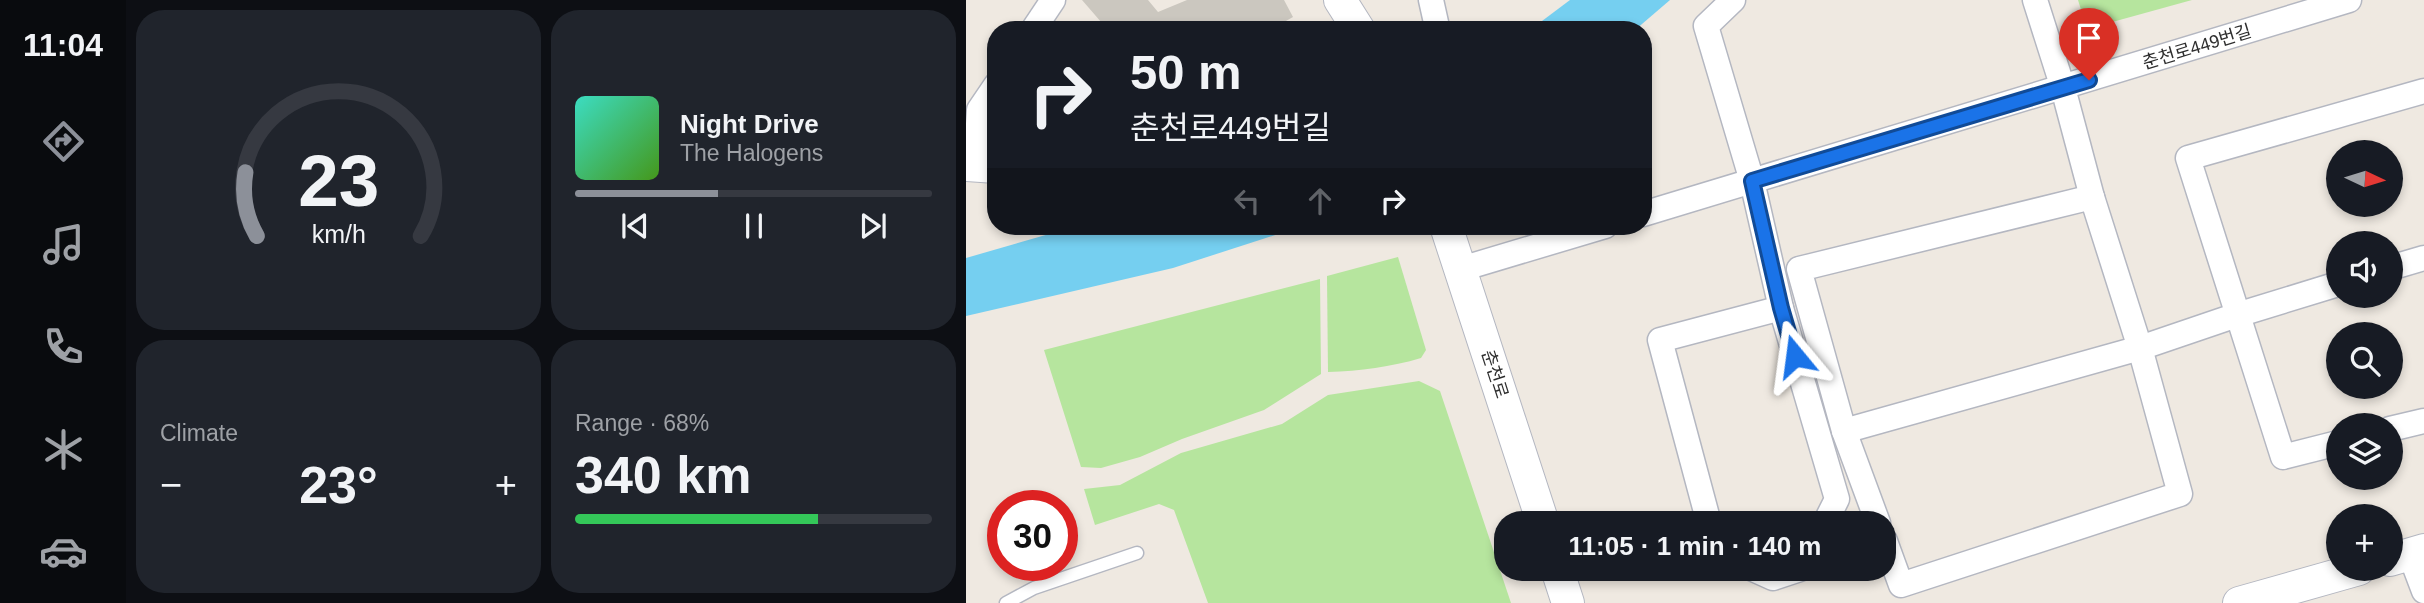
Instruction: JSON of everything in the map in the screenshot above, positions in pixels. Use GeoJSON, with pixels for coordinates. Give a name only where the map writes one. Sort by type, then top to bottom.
{"type":"FeatureCollection","features":[{"type":"Feature","properties":{"kind":"street"},"geometry":{"type":"LineString","coordinates":[[1039,21],[1053,0]]}},
{"type":"Feature","properties":{"kind":"street"},"geometry":{"type":"LineString","coordinates":[[1340,0],[1353,21]]}},
{"type":"Feature","properties":{"kind":"street"},"geometry":{"type":"LineString","coordinates":[[1431,0],[1436,21]]}},
{"type":"Feature","properties":{"kind":"street"},"geometry":{"type":"LineString","coordinates":[[1732,0],[1706,26],[1752,181],[1781,308],[1837,499],[1831,511]]}},
{"type":"Feature","properties":{"kind":"street"},"geometry":{"type":"LineString","coordinates":[[1896,571],[1901,585],[2180,495],[2140,348],[2092,197],[2063,89],[2035,0]]}},
{"type":"Feature","properties":{"kind":"street","name":"춘천로449번길"},"geometry":{"type":"LineString","coordinates":[[1652,211],[2063,89],[2349,0]]}},
{"type":"Feature","properties":{"kind":"street"},"geometry":{"type":"LineString","coordinates":[[2326,446],[2283,457],[2188,158],[2424,91]]}},
{"type":"Feature","properties":{"kind":"street"},"geometry":{"type":"LineString","coordinates":[[979,166],[979,110],[987,98]]}},
{"type":"Feature","properties":{"kind":"street"},"geometry":{"type":"LineString","coordinates":[[1874,511],[1844,431],[1799,269],[2092,197]]}},
{"type":"Feature","properties":{"kind":"street","name":"춘천로"},"geometry":{"type":"LineString","coordinates":[[1449,235],[1539,511]]}},
{"type":"Feature","properties":{"kind":"street"},"geometry":{"type":"LineString","coordinates":[[1461,269],[1575,235]]}},
{"type":"Feature","properties":{"kind":"street"},"geometry":{"type":"LineString","coordinates":[[2403,264],[2424,258]]}},
{"type":"Feature","properties":{"kind":"street"},"geometry":{"type":"LineString","coordinates":[[1844,431],[2140,348],[2237,314],[2326,288]]}},
{"type":"Feature","properties":{"kind":"street"},"geometry":{"type":"LineString","coordinates":[[1706,511],[1660,340],[1781,308]]}},
{"type":"Feature","properties":{"kind":"street"},"geometry":{"type":"LineString","coordinates":[[2403,426],[2424,421]]}},
{"type":"Feature","properties":{"kind":"street"},"geometry":{"type":"LineString","coordinates":[[2408,555],[2424,591]]}},
{"type":"Feature","properties":{"kind":"street"},"geometry":{"type":"LineString","coordinates":[[2239,603],[2326,578]]}},
{"type":"Feature","properties":{"kind":"street"},"geometry":{"type":"LineString","coordinates":[[1561,581],[1568,603]]}},
{"type":"Feature","properties":{"kind":"lane"},"geometry":{"type":"LineString","coordinates":[[1006,603],[1034,588],[1137,553]]}},
{"type":"Feature","properties":{"kind":"green space"},"geometry":{"type":"Polygon","coordinates":[[[2078,0],[2192,0],[2087,29],[2078,0]]]}},
{"type":"Feature","properties":{"kind":"green space"},"geometry":{"type":"Polygon","coordinates":[[[1398,257],[1426,350],[1421,358],[1398,364],[1364,370],[1328,372],[1327,276],[1398,257]]]}},
{"type":"Feature","properties":{"kind":"green space"},"geometry":{"type":"Polygon","coordinates":[[[1320,279],[1321,374],[1264,410],[1140,457],[1101,468],[1081,467],[1044,350],[1320,279]]]}},
{"type":"Feature","properties":{"kind":"green space"},"geometry":{"type":"Polygon","coordinates":[[[1419,381],[1440,391],[1494,552],[1494,581],[1504,581],[1511,603],[1208,603],[1174,510],[1159,504],[1095,525],[1084,489],[1120,485],[1181,453],[1282,424],[1328,395],[1419,381]]]}},
{"type":"Feature","properties":{"kind":"water"},"geometry":{"type":"Polygon","coordinates":[[[1570,0],[1670,0],[1646,21],[1542,21],[1570,0]]]}},
{"type":"Feature","properties":{"kind":"water"},"geometry":{"type":"Polygon","coordinates":[[[1046,235],[1275,235],[1173,268],[966,316],[966,258],[1046,235]]]}},
{"type":"Feature","properties":{"kind":"building"},"geometry":{"type":"Polygon","coordinates":[[[1082,0],[1148,0],[1158,12],[1187,0],[1284,0],[1293,17],[1286,21],[1100,21],[1082,0]]]}},
{"type":"Feature","properties":{"kind":"route"},"geometry":{"type":"LineString","coordinates":[[1795,356],[1781,308],[1752,181],[2089,80]]}}]}
